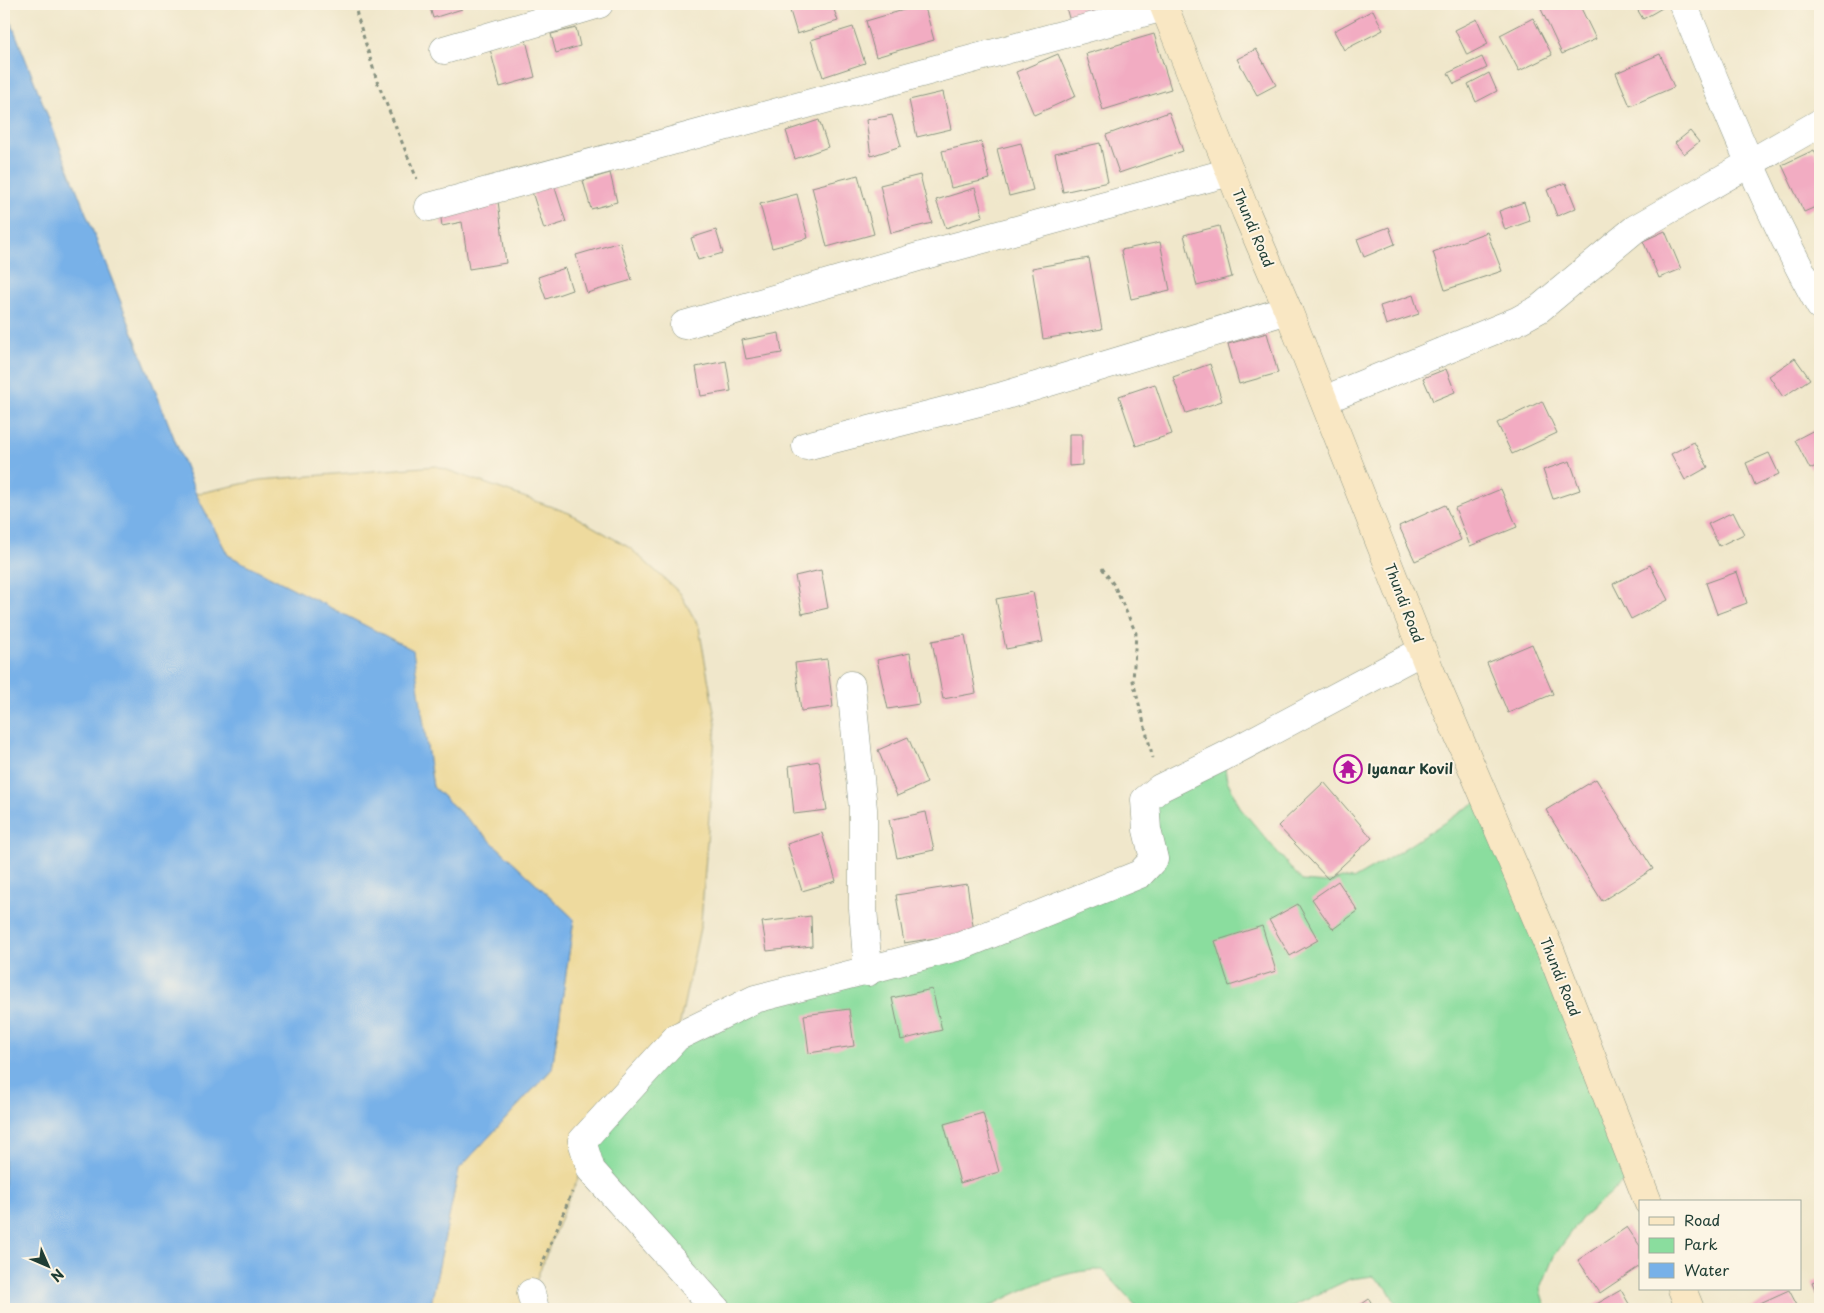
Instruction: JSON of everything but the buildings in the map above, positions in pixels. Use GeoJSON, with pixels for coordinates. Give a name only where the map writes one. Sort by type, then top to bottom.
{"type":"FeatureCollection","features":[{"type":"Feature","properties":{"kind":"main road","name":"Thundi Road"},"geometry":{"type":"LineString","coordinates":[[1164,6],[1230,172],[1288,310],[1422,651],[1551,952],[1647,1200]]}},
{"type":"Feature","properties":{"kind":"main road"},"geometry":{"type":"LineString","coordinates":[[1682,1290],[1690,1309]]}},
{"type":"Feature","properties":{"kind":"street"},"geometry":{"type":"LineString","coordinates":[[444,50],[599,4]]}},
{"type":"Feature","properties":{"kind":"street"},"geometry":{"type":"LineString","coordinates":[[1683,4],[1750,163],[1820,306]]}},
{"type":"Feature","properties":{"kind":"street"},"geometry":{"type":"LineString","coordinates":[[429,207],[1164,6]]}},
{"type":"Feature","properties":{"kind":"street"},"geometry":{"type":"LineString","coordinates":[[1324,400],[1517,321],[1539,309],[1635,229],[1820,122]]}},
{"type":"Feature","properties":{"kind":"street"},"geometry":{"type":"LineString","coordinates":[[684,325],[932,253],[1230,172]]}},
{"type":"Feature","properties":{"kind":"street"},"geometry":{"type":"LineString","coordinates":[[806,446],[1003,396],[1288,310]]}},
{"type":"Feature","properties":{"kind":"street"},"geometry":{"type":"LineString","coordinates":[[716,1309],[591,1170],[582,1141],[677,1037],[755,999],[868,972],[961,946],[1140,874],[1154,859],[1147,830],[1145,800],[1160,788],[1223,757],[1422,651]]}},
{"type":"Feature","properties":{"kind":"street"},"geometry":{"type":"LineString","coordinates":[[852,685],[863,809],[863,908],[868,972]]}},
{"type":"Feature","properties":{"kind":"path"},"geometry":{"type":"LineString","coordinates":[[355,4],[356,15],[377,81],[429,207]]}},
{"type":"Feature","properties":{"kind":"path"},"geometry":{"type":"LineString","coordinates":[[1102,568],[1114,586],[1136,633],[1133,681],[1160,788]]}},
{"type":"Feature","properties":{"kind":"path"},"geometry":{"type":"LineString","coordinates":[[533,1301],[567,1202],[588,1160]]}},
{"type":"Feature","properties":{"kind":"green space"},"geometry":{"type":"Polygon","coordinates":[[[1223,757],[1227,780],[1241,809],[1302,881],[1327,883],[1341,878],[1353,879],[1391,857],[1484,797],[1636,1171],[1582,1218],[1554,1256],[1540,1290],[1546,1309],[1399,1309],[1387,1288],[1373,1276],[1350,1279],[1287,1309],[1139,1309],[1103,1270],[1072,1273],[1056,1277],[1026,1288],[984,1309],[716,1309],[582,1141],[677,1037],[1140,874],[1145,800],[1223,757]]]}},
{"type":"Feature","properties":{"kind":"sand"},"geometry":{"type":"Polygon","coordinates":[[[436,466],[569,513],[630,548],[680,593],[699,627],[716,723],[701,923],[677,1037],[582,1141],[587,1160],[567,1202],[531,1293],[527,1309],[430,1309],[459,1169],[552,1069],[574,919],[433,787],[412,650],[228,555],[196,494],[260,480],[436,466]]]}},
{"type":"Feature","properties":{"kind":"water"},"geometry":{"type":"Polygon","coordinates":[[[4,4],[196,494],[228,555],[413,650],[433,787],[574,919],[552,1069],[459,1169],[430,1309],[4,1309],[4,4]]]}},
{"type":"Feature","properties":{"kind":"place","name":"Iyanar Kovil"},"geometry":{"type":"Point","coordinates":[1348,769]}}]}
